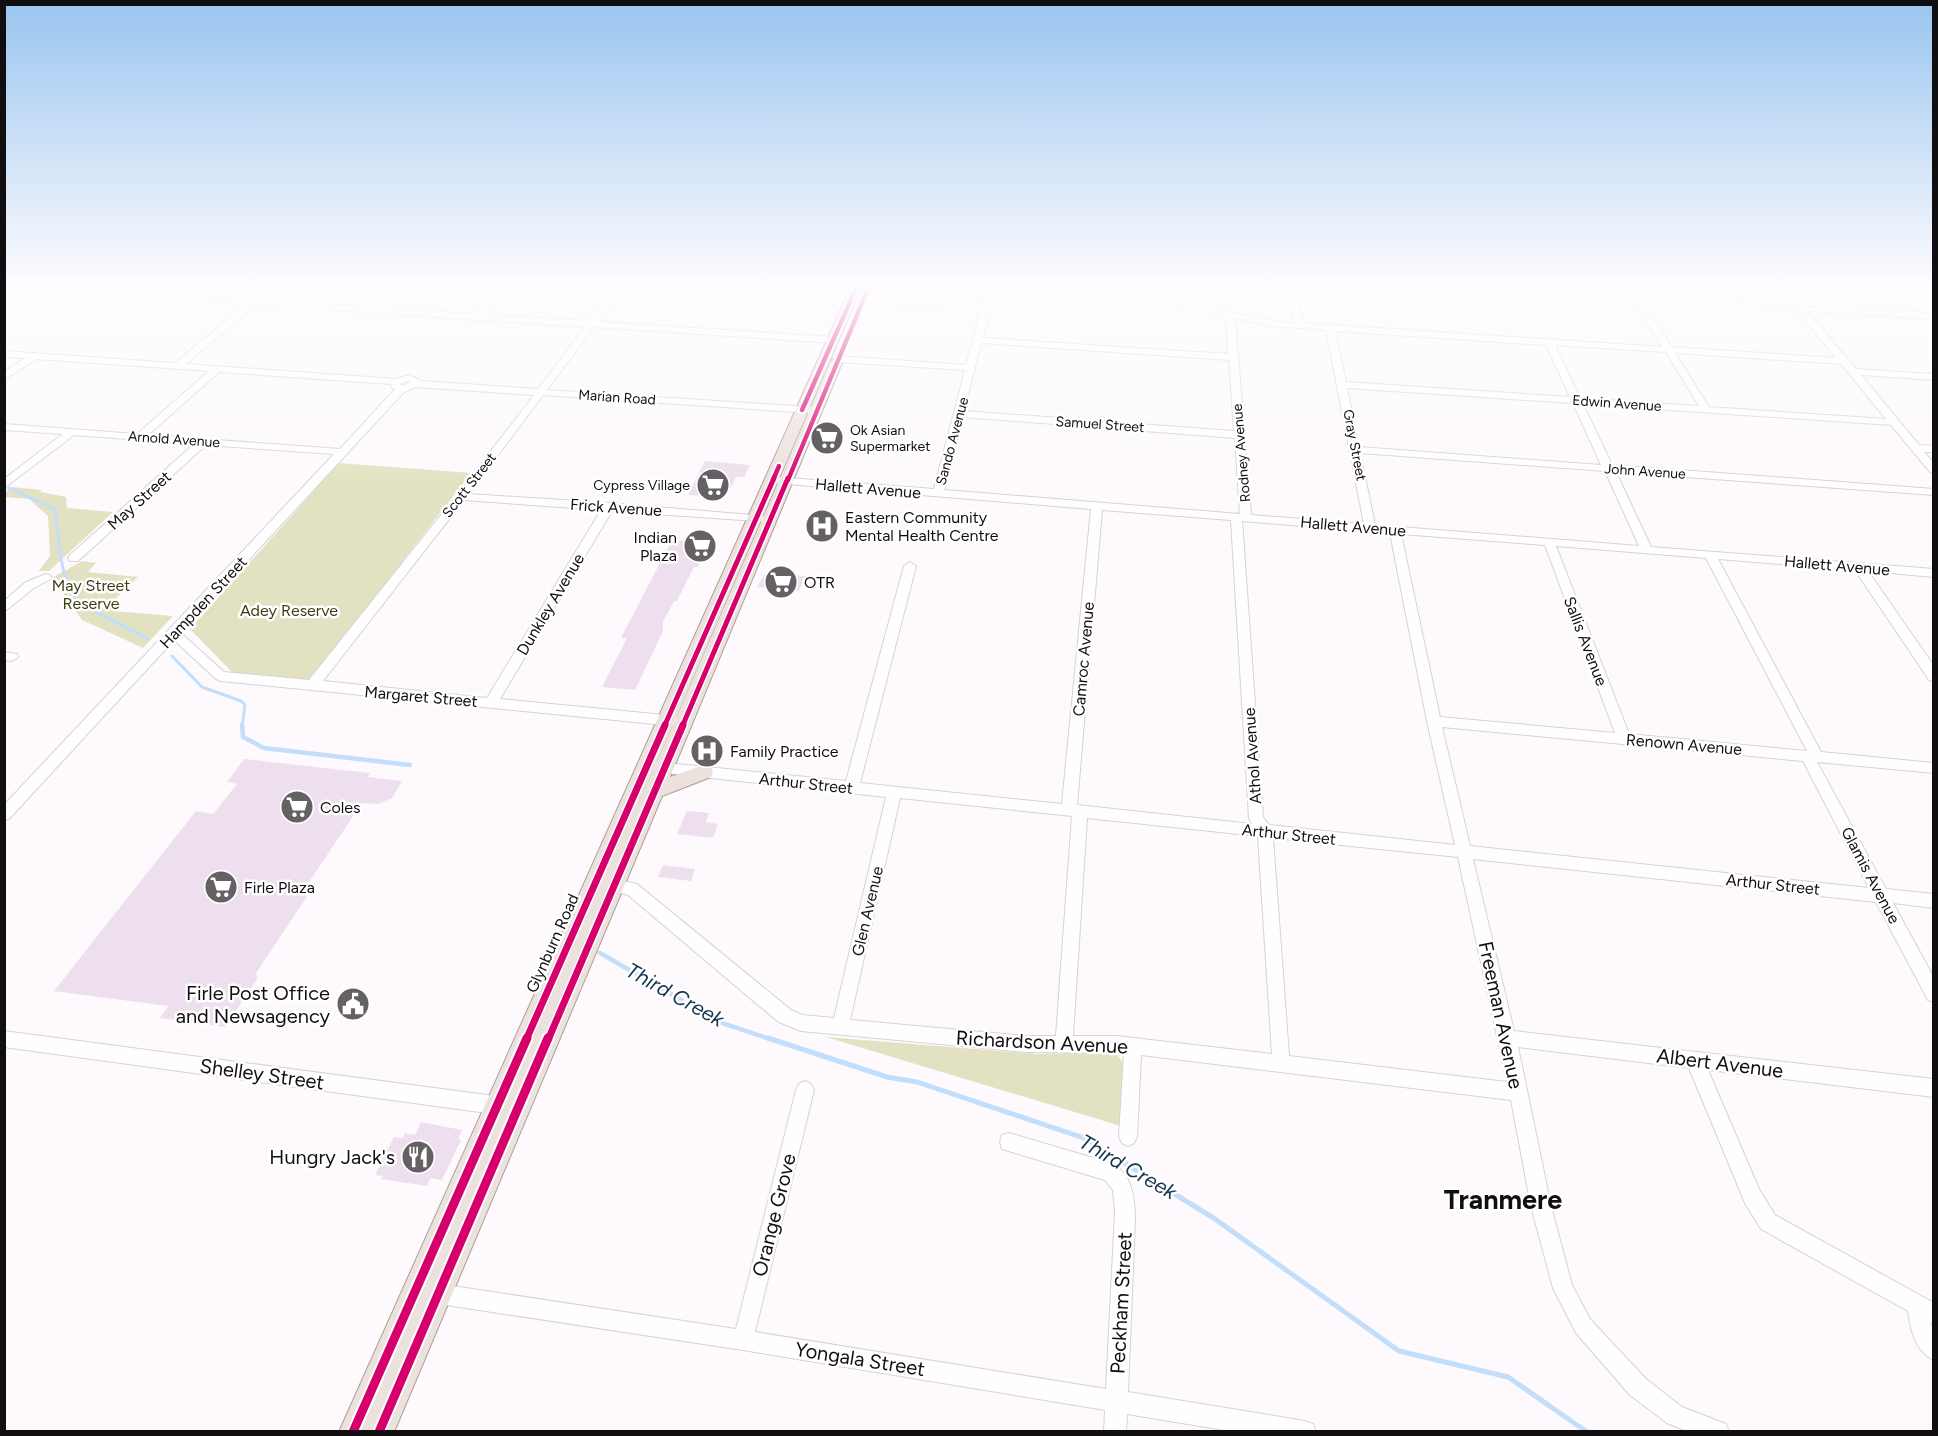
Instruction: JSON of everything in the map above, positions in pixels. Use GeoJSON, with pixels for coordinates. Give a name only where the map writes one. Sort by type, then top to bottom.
{"type":"FeatureCollection","features":[{"type":"Feature","properties":{"kind":"main road","name":"Glynburn Road"},"geometry":{"type":"LineString","coordinates":[[810,410],[830,351]]}},
{"type":"Feature","properties":{"kind":"main road","name":"Glynburn Road"},"geometry":{"type":"LineString","coordinates":[[675,721],[735,565],[763,518],[810,410],[840,351]]}},
{"type":"Feature","properties":{"kind":"main road","name":"Glynburn Road"},"geometry":{"type":"LineString","coordinates":[[379,1431],[427,1293],[675,721],[762,542],[763,518]]}},
{"type":"Feature","properties":{"kind":"main road"},"geometry":{"type":"LineString","coordinates":[[735,565],[751,547],[762,542]]}},
{"type":"Feature","properties":{"kind":"main road","name":"Glynburn Road"},"geometry":{"type":"LineString","coordinates":[[507,1107],[582,959],[655,791],[655,766]]}},
{"type":"Feature","properties":{"kind":"main road"},"geometry":{"type":"LineString","coordinates":[[655,791],[705,772]]}},
{"type":"Feature","properties":{"kind":"main road","name":"Glynburn Road"},"geometry":{"type":"LineString","coordinates":[[353,1431],[427,1293]]}},
{"type":"Feature","properties":{"kind":"street"},"geometry":{"type":"LineString","coordinates":[[178,366],[196,351]]}},
{"type":"Feature","properties":{"kind":"street","name":"Scott Street"},"geometry":{"type":"LineString","coordinates":[[312,686],[461,497],[571,351]]}},
{"type":"Feature","properties":{"kind":"street","name":"Sando Avenue"},"geometry":{"type":"LineString","coordinates":[[938,493],[974,351]]}},
{"type":"Feature","properties":{"kind":"street"},"geometry":{"type":"LineString","coordinates":[[1143,351],[1233,357]]}},
{"type":"Feature","properties":{"kind":"street","name":"Rodney Avenue"},"geometry":{"type":"LineString","coordinates":[[1233,351],[1240,435],[1241,518]]}},
{"type":"Feature","properties":{"kind":"street","name":"Gray Street"},"geometry":{"type":"LineString","coordinates":[[1335,351],[1357,450],[1370,528]]}},
{"type":"Feature","properties":{"kind":"street"},"geometry":{"type":"LineString","coordinates":[[1553,351],[1647,550]]}},
{"type":"Feature","properties":{"kind":"street"},"geometry":{"type":"LineString","coordinates":[[1669,351],[1706,410]]}},
{"type":"Feature","properties":{"kind":"street"},"geometry":{"type":"LineString","coordinates":[[1684,351],[1843,361]]}},
{"type":"Feature","properties":{"kind":"street"},"geometry":{"type":"LineString","coordinates":[[1835,351],[1934,470]]}},
{"type":"Feature","properties":{"kind":"street"},"geometry":{"type":"LineString","coordinates":[[4,354],[399,385]]}},
{"type":"Feature","properties":{"kind":"street"},"geometry":{"type":"LineString","coordinates":[[4,377],[34,356]]}},
{"type":"Feature","properties":{"kind":"street"},"geometry":{"type":"LineString","coordinates":[[838,359],[970,368]]}},
{"type":"Feature","properties":{"kind":"street"},"geometry":{"type":"LineString","coordinates":[[139,437],[217,369]]}},
{"type":"Feature","properties":{"kind":"street"},"geometry":{"type":"LineString","coordinates":[[1852,372],[1934,377]]}},
{"type":"Feature","properties":{"kind":"street","name":"Marian Road"},"geometry":{"type":"LineString","coordinates":[[399,385],[416,384],[810,410]]}},
{"type":"Feature","properties":{"kind":"street","name":"Hampden Street"},"geometry":{"type":"LineString","coordinates":[[4,815],[343,452],[399,385]]}},
{"type":"Feature","properties":{"kind":"street","name":"Edwin Avenue"},"geometry":{"type":"LineString","coordinates":[[1342,385],[1893,422]]}},
{"type":"Feature","properties":{"kind":"street","name":"Samuel Street"},"geometry":{"type":"LineString","coordinates":[[959,414],[1240,435]]}},
{"type":"Feature","properties":{"kind":"street","name":"Arnold Avenue"},"geometry":{"type":"LineString","coordinates":[[4,427],[343,452]]}},
{"type":"Feature","properties":{"kind":"street"},"geometry":{"type":"LineString","coordinates":[[4,485],[71,433]]}},
{"type":"Feature","properties":{"kind":"street","name":"May Street"},"geometry":{"type":"LineString","coordinates":[[74,558],[204,441]]}},
{"type":"Feature","properties":{"kind":"street"},"geometry":{"type":"LineString","coordinates":[[1915,448],[1934,449]]}},
{"type":"Feature","properties":{"kind":"street","name":"John Avenue"},"geometry":{"type":"LineString","coordinates":[[1357,450],[1934,492]]}},
{"type":"Feature","properties":{"kind":"street","name":"Hallett Avenue"},"geometry":{"type":"LineString","coordinates":[[779,480],[1934,573]]}},
{"type":"Feature","properties":{"kind":"street","name":"Frick Avenue"},"geometry":{"type":"LineString","coordinates":[[461,497],[763,518]]}},
{"type":"Feature","properties":{"kind":"street","name":"Dunkley Avenue"},"geometry":{"type":"LineString","coordinates":[[491,702],[609,506]]}},
{"type":"Feature","properties":{"kind":"street","name":"Camroc Avenue"},"geometry":{"type":"LineString","coordinates":[[1064,1043],[1074,812],[1096,506]]}},
{"type":"Feature","properties":{"kind":"street","name":"Athol Avenue"},"geometry":{"type":"LineString","coordinates":[[1241,518],[1256,818],[1265,831],[1281,1063]]}},
{"type":"Feature","properties":{"kind":"street","name":"Freeman Avenue"},"geometry":{"type":"LineString","coordinates":[[1395,530],[1463,852],[1507,1038],[1553,1258],[1563,1288],[1583,1326],[1638,1387],[1675,1415],[1718,1431]]}},
{"type":"Feature","properties":{"kind":"street","name":"Sallis Avenue"},"geometry":{"type":"LineString","coordinates":[[1549,542],[1624,739]]}},
{"type":"Feature","properties":{"kind":"street","name":"Glamis Avenue"},"geometry":{"type":"LineString","coordinates":[[1710,555],[1934,995]]}},
{"type":"Feature","properties":{"kind":"street"},"geometry":{"type":"LineString","coordinates":[[851,788],[910,566]]}},
{"type":"Feature","properties":{"kind":"street"},"geometry":{"type":"LineString","coordinates":[[1859,567],[1934,677]]}},
{"type":"Feature","properties":{"kind":"street"},"geometry":{"type":"LineString","coordinates":[[4,608],[30,585],[46,578]]}},
{"type":"Feature","properties":{"kind":"street","name":"Margaret Street"},"geometry":{"type":"LineString","coordinates":[[174,633],[221,676],[675,721]]}},
{"type":"Feature","properties":{"kind":"street","name":"Renown Avenue"},"geometry":{"type":"LineString","coordinates":[[1434,721],[1934,768]]}},
{"type":"Feature","properties":{"kind":"street","name":"Arthur Street"},"geometry":{"type":"LineString","coordinates":[[655,766],[1934,901]]}},
{"type":"Feature","properties":{"kind":"street","name":"Glen Avenue"},"geometry":{"type":"LineString","coordinates":[[840,1029],[894,793]]}},
{"type":"Feature","properties":{"kind":"street","name":"Richardson Avenue"},"geometry":{"type":"LineString","coordinates":[[614,885],[632,889],[785,1016],[801,1023],[840,1029],[1027,1044],[1133,1046],[1518,1092]]}},
{"type":"Feature","properties":{"kind":"street","name":"Albert Avenue"},"geometry":{"type":"LineString","coordinates":[[1507,1038],[1934,1088]]}},
{"type":"Feature","properties":{"kind":"street","name":"Shelley Street"},"geometry":{"type":"LineString","coordinates":[[4,1039],[507,1107]]}},
{"type":"Feature","properties":{"kind":"street"},"geometry":{"type":"LineString","coordinates":[[1128,1137],[1133,1046]]}},
{"type":"Feature","properties":{"kind":"street"},"geometry":{"type":"LineString","coordinates":[[1695,1060],[1752,1196],[1768,1222],[1926,1310],[1920,1328],[1934,1350]]}},
{"type":"Feature","properties":{"kind":"street","name":"Orange Grove"},"geometry":{"type":"LineString","coordinates":[[743,1340],[805,1090]]}},
{"type":"Feature","properties":{"kind":"street","name":"Peckham Street"},"geometry":{"type":"LineString","coordinates":[[1009,1142],[1110,1172],[1116,1176],[1125,1202],[1115,1431]]}},
{"type":"Feature","properties":{"kind":"street","name":"Yongala Street"},"geometry":{"type":"LineString","coordinates":[[427,1293],[743,1340],[1305,1431]]}},
{"type":"Feature","properties":{"kind":"green space","name":"Adey Reserve"},"geometry":{"type":"Polygon","coordinates":[[[339,463],[471,473],[309,682],[232,672],[190,629],[339,463]]]}},
{"type":"Feature","properties":{"kind":"green space","name":"May Street Reserve"},"geometry":{"type":"Polygon","coordinates":[[[12,487],[42,490],[40,492],[66,497],[67,508],[113,512],[49,571],[39,571],[50,556],[48,516],[29,499],[5,497],[5,493],[12,487]]]}},
{"type":"Feature","properties":{"kind":"green space","name":"May Street Reserve"},"geometry":{"type":"Polygon","coordinates":[[[82,561],[96,563],[88,572],[138,577],[109,605],[113,611],[173,616],[143,648],[82,620],[52,578],[82,561]]]}},
{"type":"Feature","properties":{"kind":"green space"},"geometry":{"type":"Polygon","coordinates":[[[826,1037],[1038,1054],[1112,1053],[1120,1058],[1124,1071],[1121,1126],[826,1037]]]}},
{"type":"Feature","properties":{"kind":"building","name":"Cypress Village"},"geometry":{"type":"Polygon","coordinates":[[[705,461],[750,465],[744,477],[736,477],[728,493],[711,492],[708,496],[688,495],[705,461]]]}},
{"type":"Feature","properties":{"kind":"building"},"geometry":{"type":"Polygon","coordinates":[[[686,535],[713,537],[698,567],[694,567],[677,601],[674,601],[663,622],[663,631],[635,690],[602,687],[627,638],[621,638],[672,540],[683,541],[686,535]]]}},
{"type":"Feature","properties":{"kind":"building","name":"OTR"},"geometry":{"type":"Polygon","coordinates":[[[777,570],[776,574],[805,576],[799,591],[757,587],[764,575],[777,570]]]}},
{"type":"Feature","properties":{"kind":"building","name":"Firle Plaza"},"geometry":{"type":"Polygon","coordinates":[[[244,759],[370,773],[367,777],[402,781],[392,798],[378,804],[362,803],[301,894],[308,895],[256,973],[257,979],[225,1027],[160,1018],[168,1006],[54,991],[196,811],[213,814],[237,784],[227,782],[244,759]]]}},
{"type":"Feature","properties":{"kind":"building"},"geometry":{"type":"Polygon","coordinates":[[[687,811],[709,813],[706,822],[718,824],[713,838],[677,834],[687,811]]]}},
{"type":"Feature","properties":{"kind":"building"},"geometry":{"type":"Polygon","coordinates":[[[663,865],[695,869],[691,881],[658,877],[663,865]]]}},
{"type":"Feature","properties":{"kind":"building","name":"Hungry Jack's"},"geometry":{"type":"Polygon","coordinates":[[[421,1122],[462,1130],[458,1139],[461,1140],[442,1180],[430,1178],[427,1186],[381,1179],[383,1176],[375,1175],[394,1137],[403,1138],[405,1133],[415,1135],[421,1122]]]}},
{"type":"Feature","properties":{"kind":"waterway","name":"Third Creek"},"geometry":{"type":"LineString","coordinates":[[9,488],[55,509],[63,568],[66,580],[76,598],[148,639]]}},
{"type":"Feature","properties":{"kind":"waterway","name":"Third Creek"},"geometry":{"type":"LineString","coordinates":[[172,656],[202,687],[241,701],[245,705],[242,726]]}},
{"type":"Feature","properties":{"kind":"waterway","name":"Third Creek"},"geometry":{"type":"LineString","coordinates":[[242,726],[243,737],[264,748],[410,765]]}},
{"type":"Feature","properties":{"kind":"waterway","name":"Third Creek"},"geometry":{"type":"LineString","coordinates":[[600,953],[719,1022],[773,1040]]}},
{"type":"Feature","properties":{"kind":"waterway","name":"Third Creek"},"geometry":{"type":"LineString","coordinates":[[768,1038],[887,1077],[917,1082],[1084,1138],[1215,1219],[1399,1351],[1508,1377],[1587,1432]]}},
{"type":"Feature","properties":{"kind":"cycle path"},"geometry":{"type":"LineString","coordinates":[[802,410],[828,351]]}},
{"type":"Feature","properties":{"kind":"cycle path"},"geometry":{"type":"LineString","coordinates":[[379,1432],[842,351]]}},
{"type":"Feature","properties":{"kind":"cycle path"},"geometry":{"type":"LineString","coordinates":[[353,1432],[779,466]]}},
{"type":"Feature","properties":{"kind":"place","name":"Ok Asian Supermarket"},"geometry":{"type":"Point","coordinates":[827,438]}},
{"type":"Feature","properties":{"kind":"place","name":"Cypress Village"},"geometry":{"type":"Point","coordinates":[713,485]}},
{"type":"Feature","properties":{"kind":"place","name":"Eastern Community Mental Health Centre"},"geometry":{"type":"Point","coordinates":[822,526]}},
{"type":"Feature","properties":{"kind":"place","name":"Indian Plaza"},"geometry":{"type":"Point","coordinates":[700,546]}},
{"type":"Feature","properties":{"kind":"place","name":"OTR"},"geometry":{"type":"Point","coordinates":[781,582]}},
{"type":"Feature","properties":{"kind":"place","name":"Family Practice"},"geometry":{"type":"Point","coordinates":[707,751]}},
{"type":"Feature","properties":{"kind":"place","name":"Coles"},"geometry":{"type":"Point","coordinates":[297,807]}},
{"type":"Feature","properties":{"kind":"place","name":"Firle Plaza"},"geometry":{"type":"Point","coordinates":[221,887]}},
{"type":"Feature","properties":{"kind":"place","name":"Firle Post Office and Newsagency"},"geometry":{"type":"Point","coordinates":[353,1004]}},
{"type":"Feature","properties":{"kind":"place","name":"Hungry Jack's"},"geometry":{"type":"Point","coordinates":[418,1157]}},
{"type":"Feature","properties":{"kind":"district","name":"Tranmere"},"geometry":{"type":"Point","coordinates":[1503,1200]}}]}
